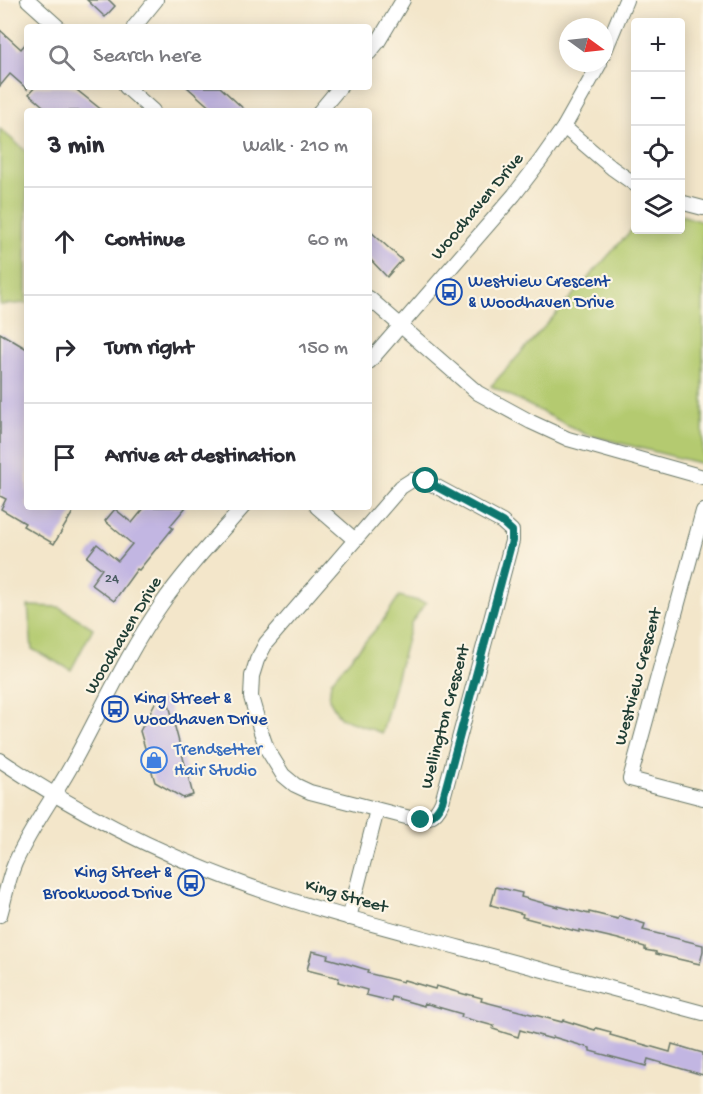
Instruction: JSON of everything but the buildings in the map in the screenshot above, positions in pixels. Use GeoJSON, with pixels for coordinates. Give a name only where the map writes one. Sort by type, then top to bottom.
{"type":"FeatureCollection","features":[{"type":"Feature","properties":{"kind":"street"},"geometry":{"type":"LineString","coordinates":[[28,0],[55,24]]}},
{"type":"Feature","properties":{"kind":"street"},"geometry":{"type":"LineString","coordinates":[[136,24],[156,0]]}},
{"type":"Feature","properties":{"kind":"street"},"geometry":{"type":"LineString","coordinates":[[372,49],[403,0]]}},
{"type":"Feature","properties":{"kind":"street"},"geometry":{"type":"LineString","coordinates":[[613,31],[626,0]]}},
{"type":"Feature","properties":{"kind":"street","name":"Woodhaven Drive"},"geometry":{"type":"LineString","coordinates":[[372,359],[514,195],[564,127],[595,72]]}},
{"type":"Feature","properties":{"kind":"street"},"geometry":{"type":"LineString","coordinates":[[129,90],[150,108]]}},
{"type":"Feature","properties":{"kind":"street"},"geometry":{"type":"LineString","coordinates":[[322,108],[338,90]]}},
{"type":"Feature","properties":{"kind":"street"},"geometry":{"type":"LineString","coordinates":[[564,127],[631,181]]}},
{"type":"Feature","properties":{"kind":"street"},"geometry":{"type":"LineString","coordinates":[[685,203],[703,208]]}},
{"type":"Feature","properties":{"kind":"street"},"geometry":{"type":"LineString","coordinates":[[372,300],[478,393],[552,433],[703,477]]}},
{"type":"Feature","properties":{"kind":"street","name":"Wellington Crescent"},"geometry":{"type":"LineString","coordinates":[[412,480],[426,481],[502,522],[512,531],[512,541],[445,791],[439,809],[431,818],[421,820],[377,810],[310,792],[295,785],[283,775],[267,749],[251,697],[252,676],[257,660],[266,644],[355,540],[402,487],[412,480]]}},
{"type":"Feature","properties":{"kind":"street","name":"Woodhaven Drive"},"geometry":{"type":"LineString","coordinates":[[0,915],[14,865],[26,839],[69,769],[144,630],[180,579],[240,510]]}},
{"type":"Feature","properties":{"kind":"street"},"geometry":{"type":"LineString","coordinates":[[320,510],[355,540]]}},
{"type":"Feature","properties":{"kind":"street","name":"Westview Crescent"},"geometry":{"type":"LineString","coordinates":[[703,511],[630,779],[703,798]]}},
{"type":"Feature","properties":{"kind":"street","name":"King Street"},"geometry":{"type":"LineString","coordinates":[[0,760],[52,795],[122,832],[193,865],[241,883],[349,918],[703,1013]]}},
{"type":"Feature","properties":{"kind":"street"},"geometry":{"type":"LineString","coordinates":[[349,918],[377,810]]}},
{"type":"Feature","properties":{"kind":"green space"},"geometry":{"type":"Polygon","coordinates":[[[0,129],[24,149],[24,303],[0,305],[0,129]]]}},
{"type":"Feature","properties":{"kind":"green space"},"geometry":{"type":"Polygon","coordinates":[[[685,216],[703,222],[703,464],[585,434],[491,386],[631,230],[631,234],[685,234],[685,216]]]}},
{"type":"Feature","properties":{"kind":"green space"},"geometry":{"type":"Polygon","coordinates":[[[399,596],[426,603],[411,623],[382,733],[340,718],[329,699],[331,681],[382,622],[399,596]]]}},
{"type":"Feature","properties":{"kind":"green space"},"geometry":{"type":"Polygon","coordinates":[[[28,606],[59,607],[93,628],[71,670],[32,649],[28,606]]]}},
{"type":"Feature","properties":{"kind":"place","name":"Westview Crescent & Woodhaven Drive"},"geometry":{"type":"Point","coordinates":[449,292]}},
{"type":"Feature","properties":{"kind":"place","name":"King Street & Woodhaven Drive"},"geometry":{"type":"Point","coordinates":[115,709]}},
{"type":"Feature","properties":{"kind":"place","name":"Trendsetter Hair Studio"},"geometry":{"type":"Point","coordinates":[154,760]}},
{"type":"Feature","properties":{"kind":"place","name":"King Street & Brookwood Drive"},"geometry":{"type":"Point","coordinates":[191,883]}},
{"type":"Feature","properties":{"kind":"route"},"geometry":{"type":"LineString","coordinates":[[421,820],[431,818],[442,802],[512,541],[512,531],[507,525],[426,481]]}}]}
